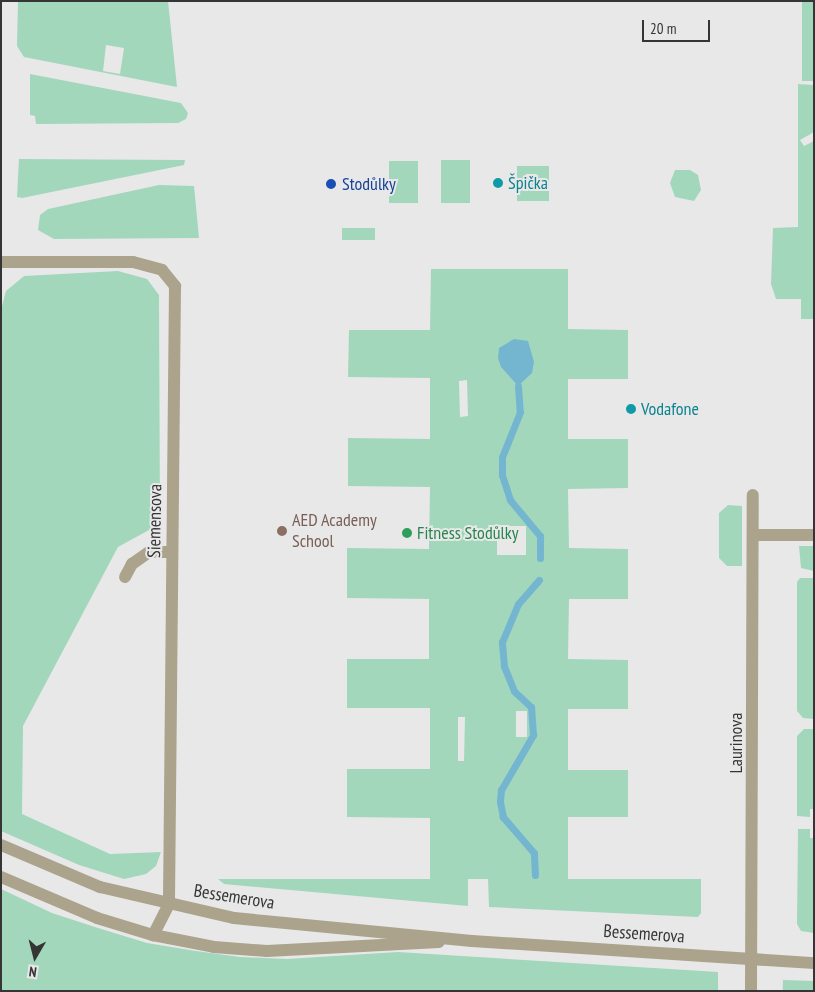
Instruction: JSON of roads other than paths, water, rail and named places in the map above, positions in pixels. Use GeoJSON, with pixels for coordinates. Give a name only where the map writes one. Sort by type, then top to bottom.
{"type":"FeatureCollection","features":[{"type":"Feature","properties":{"kind":"street","name":"Siemensova"},"geometry":{"type":"LineString","coordinates":[[1,262],[134,262],[162,270],[174,286],[169,904],[153,935]]}},
{"type":"Feature","properties":{"kind":"street","name":"Laurinova"},"geometry":{"type":"LineString","coordinates":[[751,991],[753,495]]}},
{"type":"Feature","properties":{"kind":"street"},"geometry":{"type":"LineString","coordinates":[[754,535],[814,535]]}},
{"type":"Feature","properties":{"kind":"street"},"geometry":{"type":"LineString","coordinates":[[125,577],[132,564],[149,552],[172,552]]}},
{"type":"Feature","properties":{"kind":"street","name":"Bessemerova"},"geometry":{"type":"LineString","coordinates":[[1,845],[72,877],[169,904],[234,918],[472,941],[814,964]]}},
{"type":"Feature","properties":{"kind":"street","name":"Bessemerova"},"geometry":{"type":"LineString","coordinates":[[1,878],[97,918],[153,935],[214,947],[267,951],[472,941]]}},
{"type":"Feature","properties":{"kind":"water"},"geometry":{"type":"Polygon","coordinates":[[[514,339],[528,341],[534,362],[532,373],[518,386],[501,367],[498,358],[499,348],[514,339]]]}},
{"type":"Feature","properties":{"kind":"waterway"},"geometry":{"type":"LineString","coordinates":[[518,386],[520,412],[502,457],[502,475],[510,500],[540,536],[540,558]]}},
{"type":"Feature","properties":{"kind":"waterway"},"geometry":{"type":"LineString","coordinates":[[535,875],[534,853],[503,817],[500,801],[501,790],[533,735],[531,707],[514,691],[504,666],[502,642],[518,604],[539,580]]}},
{"type":"Feature","properties":{"kind":"place","name":"Špička"},"geometry":{"type":"Point","coordinates":[498,183]}},
{"type":"Feature","properties":{"kind":"place","name":"Stodůlky"},"geometry":{"type":"Point","coordinates":[331,184]}},
{"type":"Feature","properties":{"kind":"place","name":"Vodafone"},"geometry":{"type":"Point","coordinates":[631,409]}},
{"type":"Feature","properties":{"kind":"place","name":"AED Academy School"},"geometry":{"type":"Point","coordinates":[282,531]}},
{"type":"Feature","properties":{"kind":"place","name":"Fitness Stodůlky"},"geometry":{"type":"Point","coordinates":[407,533]}}]}
